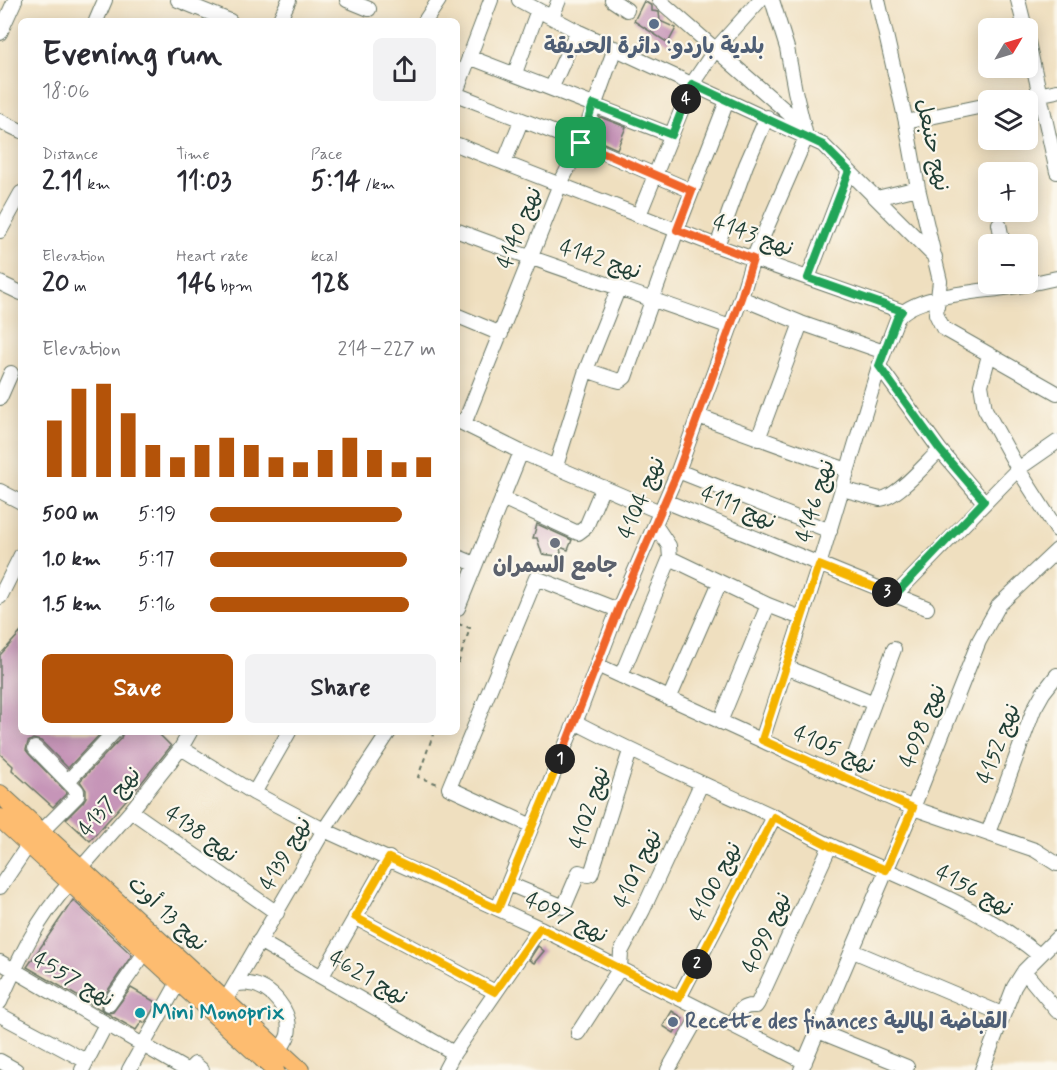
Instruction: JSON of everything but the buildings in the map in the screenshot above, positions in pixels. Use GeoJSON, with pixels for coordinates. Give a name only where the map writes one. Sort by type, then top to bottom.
{"type":"FeatureCollection","features":[{"type":"Feature","properties":{"kind":"main road","name":"نهج 13 أوت"},"geometry":{"type":"LineString","coordinates":[[0,794],[70,883],[275,1070]]}},
{"type":"Feature","properties":{"kind":"main road","name":"نهج 13 أوت"},"geometry":{"type":"LineString","coordinates":[[0,818],[81,868],[300,1070]]}},
{"type":"Feature","properties":{"kind":"street"},"geometry":{"type":"LineString","coordinates":[[0,33],[15,0]]}},
{"type":"Feature","properties":{"kind":"street"},"geometry":{"type":"LineString","coordinates":[[97,18],[105,0]]}},
{"type":"Feature","properties":{"kind":"street"},"geometry":{"type":"LineString","coordinates":[[178,0],[223,18]]}},
{"type":"Feature","properties":{"kind":"street"},"geometry":{"type":"LineString","coordinates":[[280,18],[289,0]]}},
{"type":"Feature","properties":{"kind":"street"},"geometry":{"type":"LineString","coordinates":[[347,0],[369,9]]}},
{"type":"Feature","properties":{"kind":"street"},"geometry":{"type":"LineString","coordinates":[[427,18],[440,0]]}},
{"type":"Feature","properties":{"kind":"street"},"geometry":{"type":"LineString","coordinates":[[460,82],[491,0]]}},
{"type":"Feature","properties":{"kind":"street"},"geometry":{"type":"LineString","coordinates":[[519,0],[577,31],[692,84],[805,131]]}},
{"type":"Feature","properties":{"kind":"street"},"geometry":{"type":"LineString","coordinates":[[552,17],[559,0]]}},
{"type":"Feature","properties":{"kind":"street"},"geometry":{"type":"LineString","coordinates":[[612,0],[627,10]]}},
{"type":"Feature","properties":{"kind":"street"},"geometry":{"type":"LineString","coordinates":[[659,0],[823,145],[935,257]]}},
{"type":"Feature","properties":{"kind":"street"},"geometry":{"type":"LineString","coordinates":[[639,215],[692,84],[715,50],[760,0]]}},
{"type":"Feature","properties":{"kind":"street"},"geometry":{"type":"LineString","coordinates":[[772,0],[787,48],[805,131]]}},
{"type":"Feature","properties":{"kind":"street","name":"نهج حنبعل"},"geometry":{"type":"LineString","coordinates":[[878,0],[940,280],[936,314],[943,328],[1057,393]]}},
{"type":"Feature","properties":{"kind":"street"},"geometry":{"type":"LineString","coordinates":[[1018,0],[1022,18]]}},
{"type":"Feature","properties":{"kind":"street"},"geometry":{"type":"LineString","coordinates":[[515,73],[538,10]]}},
{"type":"Feature","properties":{"kind":"street"},"geometry":{"type":"LineString","coordinates":[[552,87],[577,31]]}},
{"type":"Feature","properties":{"kind":"street","name":"نهج 4140"},"geometry":{"type":"LineString","coordinates":[[460,423],[501,334],[560,184],[581,143],[593,104],[615,48]]}},
{"type":"Feature","properties":{"kind":"street"},"geometry":{"type":"LineString","coordinates":[[470,57],[672,135]]}},
{"type":"Feature","properties":{"kind":"street"},"geometry":{"type":"LineString","coordinates":[[1035,78],[1057,172]]}},
{"type":"Feature","properties":{"kind":"street"},"geometry":{"type":"LineString","coordinates":[[1039,95],[1057,91]]}},
{"type":"Feature","properties":{"kind":"street"},"geometry":{"type":"LineString","coordinates":[[460,96],[581,143],[692,191]]}},
{"type":"Feature","properties":{"kind":"street"},"geometry":{"type":"LineString","coordinates":[[586,370],[616,380],[623,379],[727,100]]}},
{"type":"Feature","properties":{"kind":"street"},"geometry":{"type":"LineString","coordinates":[[906,122],[978,107]]}},
{"type":"Feature","properties":{"kind":"street"},"geometry":{"type":"LineString","coordinates":[[717,246],[746,165],[767,117]]}},
{"type":"Feature","properties":{"kind":"street"},"geometry":{"type":"LineString","coordinates":[[0,121],[18,130]]}},
{"type":"Feature","properties":{"kind":"street"},"geometry":{"type":"LineString","coordinates":[[504,162],[521,121]]}},
{"type":"Feature","properties":{"kind":"street","name":"نهج 4104"},"geometry":{"type":"LineString","coordinates":[[498,909],[575,722],[618,610],[678,471],[753,259],[805,131]]}},
{"type":"Feature","properties":{"kind":"street","name":"نهج 4143"},"geometry":{"type":"LineString","coordinates":[[460,146],[717,246],[902,311]]}},
{"type":"Feature","properties":{"kind":"street"},"geometry":{"type":"LineString","coordinates":[[808,278],[849,171]]}},
{"type":"Feature","properties":{"kind":"street"},"geometry":{"type":"LineString","coordinates":[[877,198],[918,188]]}},
{"type":"Feature","properties":{"kind":"street"},"geometry":{"type":"LineString","coordinates":[[0,229],[5,207],[18,196]]}},
{"type":"Feature","properties":{"kind":"street"},"geometry":{"type":"LineString","coordinates":[[999,224],[1002,234]]}},
{"type":"Feature","properties":{"kind":"street","name":"نهج 4142"},"geometry":{"type":"LineString","coordinates":[[460,232],[531,259],[619,287],[730,327]]}},
{"type":"Feature","properties":{"kind":"street"},"geometry":{"type":"LineString","coordinates":[[1038,281],[1057,278]]}},
{"type":"Feature","properties":{"kind":"street"},"geometry":{"type":"LineString","coordinates":[[0,283],[18,292]]}},
{"type":"Feature","properties":{"kind":"street"},"geometry":{"type":"LineString","coordinates":[[556,466],[586,370],[619,287]]}},
{"type":"Feature","properties":{"kind":"street"},"geometry":{"type":"LineString","coordinates":[[902,311],[936,299],[978,291]]}},
{"type":"Feature","properties":{"kind":"street"},"geometry":{"type":"LineString","coordinates":[[741,298],[801,323],[884,352]]}},
{"type":"Feature","properties":{"kind":"street","name":"نهج 4146"},"geometry":{"type":"LineString","coordinates":[[762,740],[830,531],[879,366],[902,311]]}},
{"type":"Feature","properties":{"kind":"street"},"geometry":{"type":"LineString","coordinates":[[460,317],[501,334]]}},
{"type":"Feature","properties":{"kind":"street"},"geometry":{"type":"LineString","coordinates":[[758,439],[801,323]]}},
{"type":"Feature","properties":{"kind":"street"},"geometry":{"type":"LineString","coordinates":[[989,355],[981,386],[985,409],[1018,469],[1057,530]]}},
{"type":"Feature","properties":{"kind":"street"},"geometry":{"type":"LineString","coordinates":[[879,366],[940,450],[984,501]]}},
{"type":"Feature","properties":{"kind":"street"},"geometry":{"type":"LineString","coordinates":[[0,398],[11,373]]}},
{"type":"Feature","properties":{"kind":"street"},"geometry":{"type":"LineString","coordinates":[[698,416],[848,470]]}},
{"type":"Feature","properties":{"kind":"street","name":"نهج 4111"},"geometry":{"type":"LineString","coordinates":[[460,423],[660,512],[819,565],[927,608]]}},
{"type":"Feature","properties":{"kind":"street"},"geometry":{"type":"LineString","coordinates":[[895,595],[984,501],[1018,469],[1057,442]]}},
{"type":"Feature","properties":{"kind":"street"},"geometry":{"type":"LineString","coordinates":[[842,489],[880,499],[886,498],[940,450]]}},
{"type":"Feature","properties":{"kind":"street"},"geometry":{"type":"LineString","coordinates":[[460,603],[521,452]]}},
{"type":"Feature","properties":{"kind":"street"},"geometry":{"type":"LineString","coordinates":[[678,471],[830,531]]}},
{"type":"Feature","properties":{"kind":"street"},"geometry":{"type":"LineString","coordinates":[[502,498],[578,532],[586,527],[603,487]]}},
{"type":"Feature","properties":{"kind":"street"},"geometry":{"type":"LineString","coordinates":[[0,491],[18,500]]}},
{"type":"Feature","properties":{"kind":"street"},"geometry":{"type":"LineString","coordinates":[[621,676],[670,558],[660,512]]}},
{"type":"Feature","properties":{"kind":"street","name":"نهج 4098"},"geometry":{"type":"LineString","coordinates":[[803,1066],[913,808],[989,621],[1009,594],[1057,550]]}},
{"type":"Feature","properties":{"kind":"street"},"geometry":{"type":"LineString","coordinates":[[460,558],[475,564]]}},
{"type":"Feature","properties":{"kind":"street"},"geometry":{"type":"LineString","coordinates":[[670,558],[768,605],[801,618]]}},
{"type":"Feature","properties":{"kind":"street"},"geometry":{"type":"LineString","coordinates":[[0,597],[18,561]]}},
{"type":"Feature","properties":{"kind":"street"},"geometry":{"type":"LineString","coordinates":[[532,826],[449,788],[536,578],[618,610]]}},
{"type":"Feature","properties":{"kind":"street"},"geometry":{"type":"LineString","coordinates":[[669,699],[720,582]]}},
{"type":"Feature","properties":{"kind":"street"},"geometry":{"type":"LineString","coordinates":[[720,722],[768,605]]}},
{"type":"Feature","properties":{"kind":"street"},"geometry":{"type":"LineString","coordinates":[[846,779],[894,649]]}},
{"type":"Feature","properties":{"kind":"street","name":"نهج 4105"},"geometry":{"type":"LineString","coordinates":[[597,665],[913,808],[1055,856]]}},
{"type":"Feature","properties":{"kind":"street"},"geometry":{"type":"LineString","coordinates":[[786,667],[874,703]]}},
{"type":"Feature","properties":{"kind":"street","name":"نهج 4152"},"geometry":{"type":"LineString","coordinates":[[988,832],[1034,709],[1056,680]]}},
{"type":"Feature","properties":{"kind":"street","name":"نهج 4156"},"geometry":{"type":"LineString","coordinates":[[575,722],[630,751],[774,817],[830,846],[961,904],[989,919],[1039,955]]}},
{"type":"Feature","properties":{"kind":"street"},"geometry":{"type":"LineString","coordinates":[[68,781],[111,735]]}},
{"type":"Feature","properties":{"kind":"street","name":"نهج 4137"},"geometry":{"type":"LineString","coordinates":[[81,868],[131,811],[181,748],[188,735]]}},
{"type":"Feature","properties":{"kind":"street"},"geometry":{"type":"LineString","coordinates":[[254,793],[287,735]]}},
{"type":"Feature","properties":{"kind":"street","name":"نهج 4139"},"geometry":{"type":"LineString","coordinates":[[225,1001],[324,830],[387,735]]}},
{"type":"Feature","properties":{"kind":"street"},"geometry":{"type":"LineString","coordinates":[[0,887],[35,838],[76,796],[77,791],[35,748]]}},
{"type":"Feature","properties":{"kind":"street","name":"نهج 4097"},"geometry":{"type":"LineString","coordinates":[[181,748],[254,793],[324,830],[540,928],[732,1025],[803,1066]]}},
{"type":"Feature","properties":{"kind":"street","name":"نهج 4102"},"geometry":{"type":"LineString","coordinates":[[509,885],[564,907],[579,872],[588,876],[591,874],[630,751]]}},
{"type":"Feature","properties":{"kind":"street","name":"نهج 4101"},"geometry":{"type":"LineString","coordinates":[[578,1033],[620,968],[621,952],[643,910],[701,784]]}},
{"type":"Feature","properties":{"kind":"street","name":"نهج 4138"},"geometry":{"type":"LineString","coordinates":[[131,811],[276,913]]}},
{"type":"Feature","properties":{"kind":"street","name":"نهج 4100"},"geometry":{"type":"LineString","coordinates":[[679,998],[774,817]]}},
{"type":"Feature","properties":{"kind":"street","name":"نهج 4099"},"geometry":{"type":"LineString","coordinates":[[732,1025],[743,1007],[758,1004],[830,846]]}},
{"type":"Feature","properties":{"kind":"street"},"geometry":{"type":"LineString","coordinates":[[322,976],[389,858]]}},
{"type":"Feature","properties":{"kind":"street"},"geometry":{"type":"LineString","coordinates":[[0,1002],[27,941],[42,917],[70,883]]}},
{"type":"Feature","properties":{"kind":"street"},"geometry":{"type":"LineString","coordinates":[[355,917],[495,992]]}},
{"type":"Feature","properties":{"kind":"street"},"geometry":{"type":"LineString","coordinates":[[445,1070],[454,1053],[540,928]]}},
{"type":"Feature","properties":{"kind":"street"},"geometry":{"type":"LineString","coordinates":[[982,1070],[1002,1014],[1023,970],[1057,939]]}},
{"type":"Feature","properties":{"kind":"street","name":"نهج 4621"},"geometry":{"type":"LineString","coordinates":[[259,941],[454,1053]]}},
{"type":"Feature","properties":{"kind":"street"},"geometry":{"type":"LineString","coordinates":[[109,1004],[146,951]]}},
{"type":"Feature","properties":{"kind":"street"},"geometry":{"type":"LineString","coordinates":[[853,951],[1002,1014]]}},
{"type":"Feature","properties":{"kind":"street","name":"نهج 4557"},"geometry":{"type":"LineString","coordinates":[[0,962],[187,1070]]}},
{"type":"Feature","properties":{"kind":"street"},"geometry":{"type":"LineString","coordinates":[[1023,970],[1057,1011]]}},
{"type":"Feature","properties":{"kind":"street"},"geometry":{"type":"LineString","coordinates":[[129,1070],[179,981]]}},
{"type":"Feature","properties":{"kind":"street"},"geometry":{"type":"LineString","coordinates":[[235,985],[250,984],[262,988],[283,1006],[288,1017],[288,1036],[279,1051]]}},
{"type":"Feature","properties":{"kind":"street"},"geometry":{"type":"LineString","coordinates":[[668,1070],[702,1010]]}},
{"type":"Feature","properties":{"kind":"street"},"geometry":{"type":"LineString","coordinates":[[0,1015],[84,1066],[106,1024]]}},
{"type":"Feature","properties":{"kind":"street"},"geometry":{"type":"LineString","coordinates":[[818,1031],[907,1067]]}},
{"type":"Feature","properties":{"kind":"street"},"geometry":{"type":"LineString","coordinates":[[0,1061],[16,1070]]}},
{"type":"Feature","properties":{"kind":"street"},"geometry":{"type":"LineString","coordinates":[[187,1070],[195,1064],[202,1070]]}},
{"type":"Feature","properties":{"kind":"path"},"geometry":{"type":"LineString","coordinates":[[460,625],[470,628],[460,658]]}},
{"type":"Feature","properties":{"kind":"path"},"geometry":{"type":"LineString","coordinates":[[433,735],[418,777],[449,788]]}},
{"type":"Feature","properties":{"kind":"place","name":"بلدية باردو: دائرة الحديقة"},"geometry":{"type":"Point","coordinates":[654,24]}},
{"type":"Feature","properties":{"kind":"place","name":"جامع السمران"},"geometry":{"type":"Point","coordinates":[555,543]}},
{"type":"Feature","properties":{"kind":"place","name":"Mini Monoprix"},"geometry":{"type":"Point","coordinates":[140,1013]}},
{"type":"Feature","properties":{"kind":"place","name":"Recette des finances القباضة المالية"},"geometry":{"type":"Point","coordinates":[673,1022]}},
{"type":"Feature","properties":{"kind":"route"},"geometry":{"type":"LineString","coordinates":[[692,84],[823,145],[849,171],[808,278],[902,311],[897,318],[879,366],[940,450],[984,501],[895,595],[819,565],[762,740],[913,808],[886,870],[830,846],[774,817],[679,998],[540,928],[495,992],[355,917],[389,858],[498,909],[618,610],[678,471],[753,259],[677,230],[692,191],[581,143],[593,104],[672,135],[692,84]]}}]}
